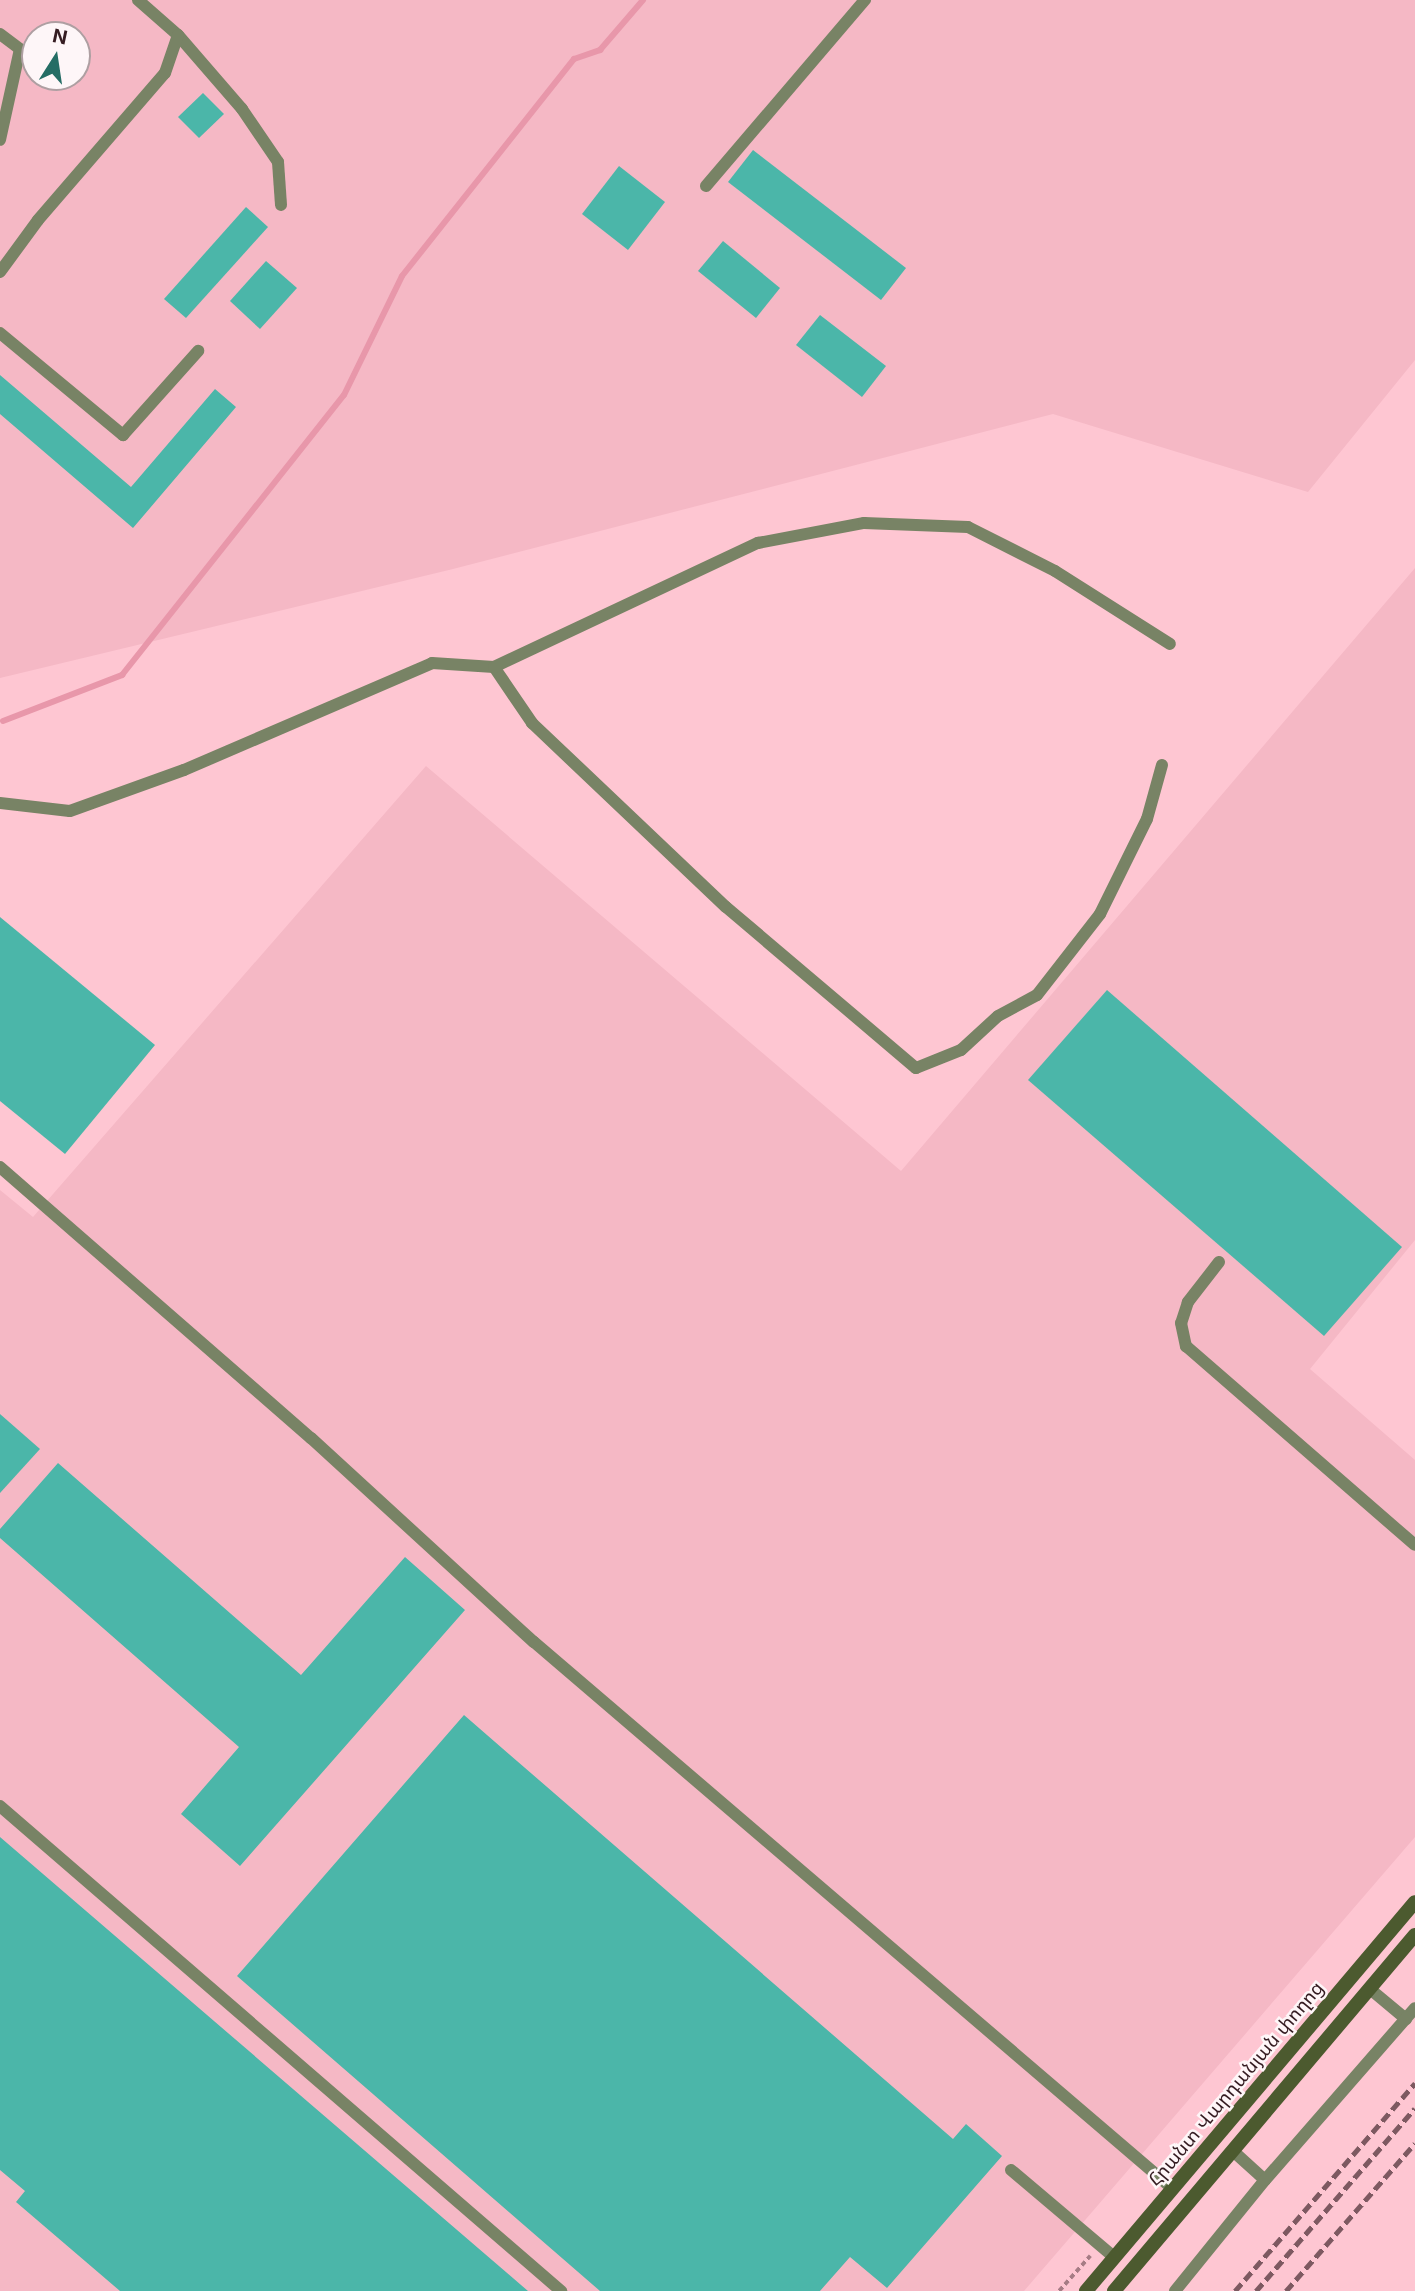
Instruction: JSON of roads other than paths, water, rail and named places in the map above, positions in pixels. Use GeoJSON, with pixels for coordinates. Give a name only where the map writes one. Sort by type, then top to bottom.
{"type":"FeatureCollection","features":[{"type":"Feature","properties":{"kind":"main road","name":"Հրանտ Վարդանյան փողոց"},"geometry":{"type":"LineString","coordinates":[[1086,2291],[1415,1902]]}},
{"type":"Feature","properties":{"kind":"main road"},"geometry":{"type":"LineString","coordinates":[[1114,2291],[1415,1935]]}},
{"type":"Feature","properties":{"kind":"lane"},"geometry":{"type":"LineString","coordinates":[[138,0],[178,35],[242,109],[278,162],[281,205]]}},
{"type":"Feature","properties":{"kind":"lane"},"geometry":{"type":"LineString","coordinates":[[706,186],[865,0]]}},
{"type":"Feature","properties":{"kind":"lane"},"geometry":{"type":"LineString","coordinates":[[0,34],[20,49],[0,140]]}},
{"type":"Feature","properties":{"kind":"lane"},"geometry":{"type":"LineString","coordinates":[[0,272],[38,220],[165,73],[178,35]]}},
{"type":"Feature","properties":{"kind":"lane"},"geometry":{"type":"LineString","coordinates":[[0,333],[123,435],[198,351]]}},
{"type":"Feature","properties":{"kind":"lane"},"geometry":{"type":"LineString","coordinates":[[0,803],[70,811],[184,770],[432,663],[494,667],[758,543],[864,523],[968,527],[1055,571],[1170,644]]}},
{"type":"Feature","properties":{"kind":"lane"},"geometry":{"type":"LineString","coordinates":[[494,667],[532,723],[726,907],[916,1068],[961,1050],[998,1016],[1037,995],[1100,915],[1147,819],[1162,765]]}},
{"type":"Feature","properties":{"kind":"lane"},"geometry":{"type":"LineString","coordinates":[[0,1167],[311,1438],[534,1642],[1173,2189]]}},
{"type":"Feature","properties":{"kind":"lane"},"geometry":{"type":"LineString","coordinates":[[1219,1262],[1188,1302],[1181,1323],[1186,1346],[1415,1545]]}},
{"type":"Feature","properties":{"kind":"lane"},"geometry":{"type":"LineString","coordinates":[[0,1805],[561,2291]]}},
{"type":"Feature","properties":{"kind":"lane"},"geometry":{"type":"LineString","coordinates":[[1175,2291],[1265,2180],[1411,2013],[1370,1989]]}},
{"type":"Feature","properties":{"kind":"lane"},"geometry":{"type":"LineString","coordinates":[[1233,2151],[1265,2180]]}},
{"type":"Feature","properties":{"kind":"lane"},"geometry":{"type":"LineString","coordinates":[[1011,2169],[1114,2257]]}},
{"type":"Feature","properties":{"kind":"waterway"},"geometry":{"type":"LineString","coordinates":[[3,721],[122,675],[344,395],[402,276],[574,59],[600,50],[643,0]]}},
{"type":"Feature","properties":{"kind":"railway"},"geometry":{"type":"LineString","coordinates":[[1235,2291],[1415,2083]]}},
{"type":"Feature","properties":{"kind":"railway"},"geometry":{"type":"LineString","coordinates":[[1256,2291],[1415,2108]]}},
{"type":"Feature","properties":{"kind":"railway"},"geometry":{"type":"LineString","coordinates":[[1286,2291],[1415,2143]]}}]}
